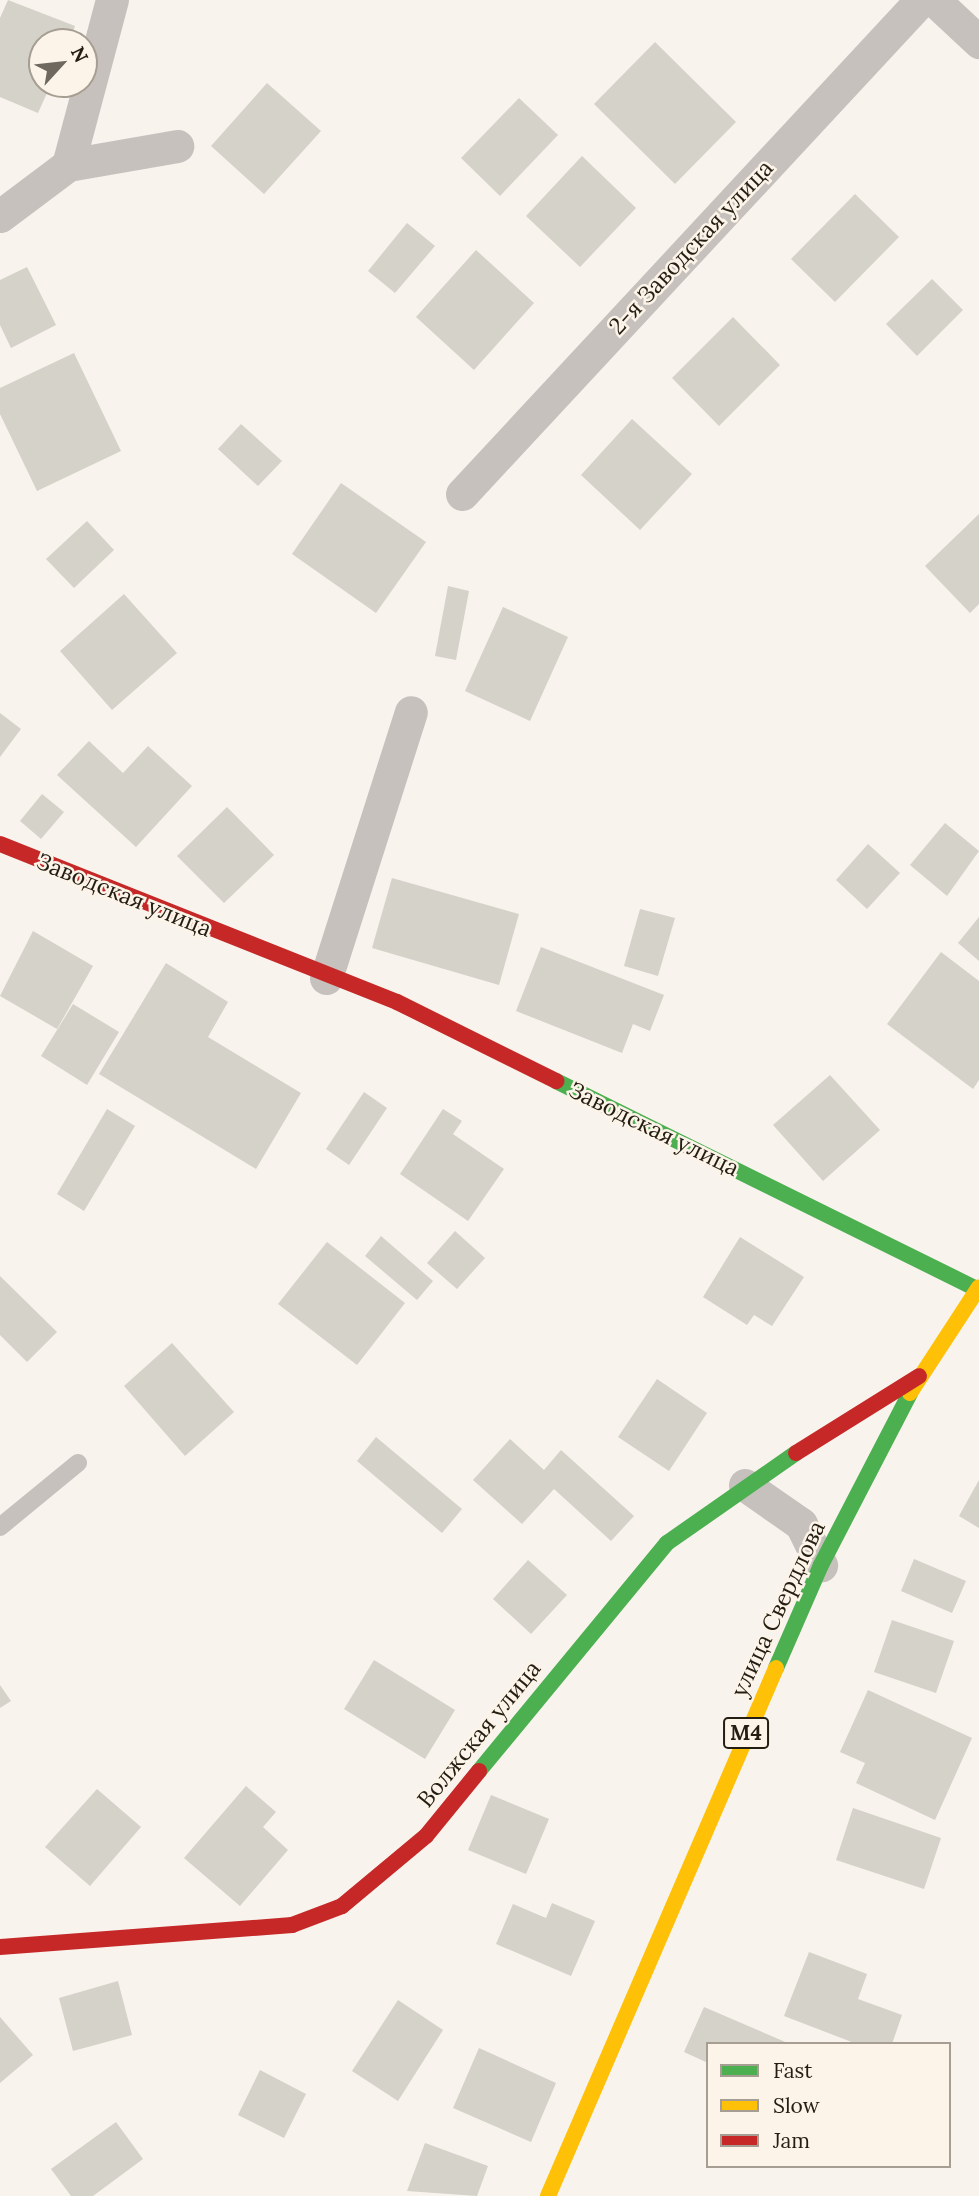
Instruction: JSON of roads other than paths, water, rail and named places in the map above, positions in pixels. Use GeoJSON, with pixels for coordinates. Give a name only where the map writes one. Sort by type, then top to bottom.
{"type":"FeatureCollection","features":[{"type":"Feature","properties":{"kind":"main road","name":"Заводская улица"},"geometry":{"type":"LineString","coordinates":[[0,844],[326,978],[397,1002],[978,1288]]}},
{"type":"Feature","properties":{"kind":"main road","name":"улица Свердлова"},"geometry":{"type":"LineString","coordinates":[[548,2196],[821,1565],[919,1376],[978,1288]]}},
{"type":"Feature","properties":{"kind":"main road","name":"Волжская улица"},"geometry":{"type":"LineString","coordinates":[[0,1947],[292,1925],[342,1906],[426,1836],[667,1543],[745,1485],[919,1376]]}},
{"type":"Feature","properties":{"kind":"street"},"geometry":{"type":"LineString","coordinates":[[68,165],[112,0]]}},
{"type":"Feature","properties":{"kind":"street","name":"2-я Заводская улица"},"geometry":{"type":"LineString","coordinates":[[462,494],[921,0]]}},
{"type":"Feature","properties":{"kind":"street"},"geometry":{"type":"LineString","coordinates":[[933,0],[979,42]]}},
{"type":"Feature","properties":{"kind":"street"},"geometry":{"type":"LineString","coordinates":[[0,216],[68,165],[177,146]]}},
{"type":"Feature","properties":{"kind":"street"},"geometry":{"type":"LineString","coordinates":[[326,978],[411,712]]}},
{"type":"Feature","properties":{"kind":"street"},"geometry":{"type":"LineString","coordinates":[[745,1485],[801,1524],[821,1565]]}},
{"type":"Feature","properties":{"kind":"lane"},"geometry":{"type":"LineString","coordinates":[[0,1527],[78,1463]]}}]}
